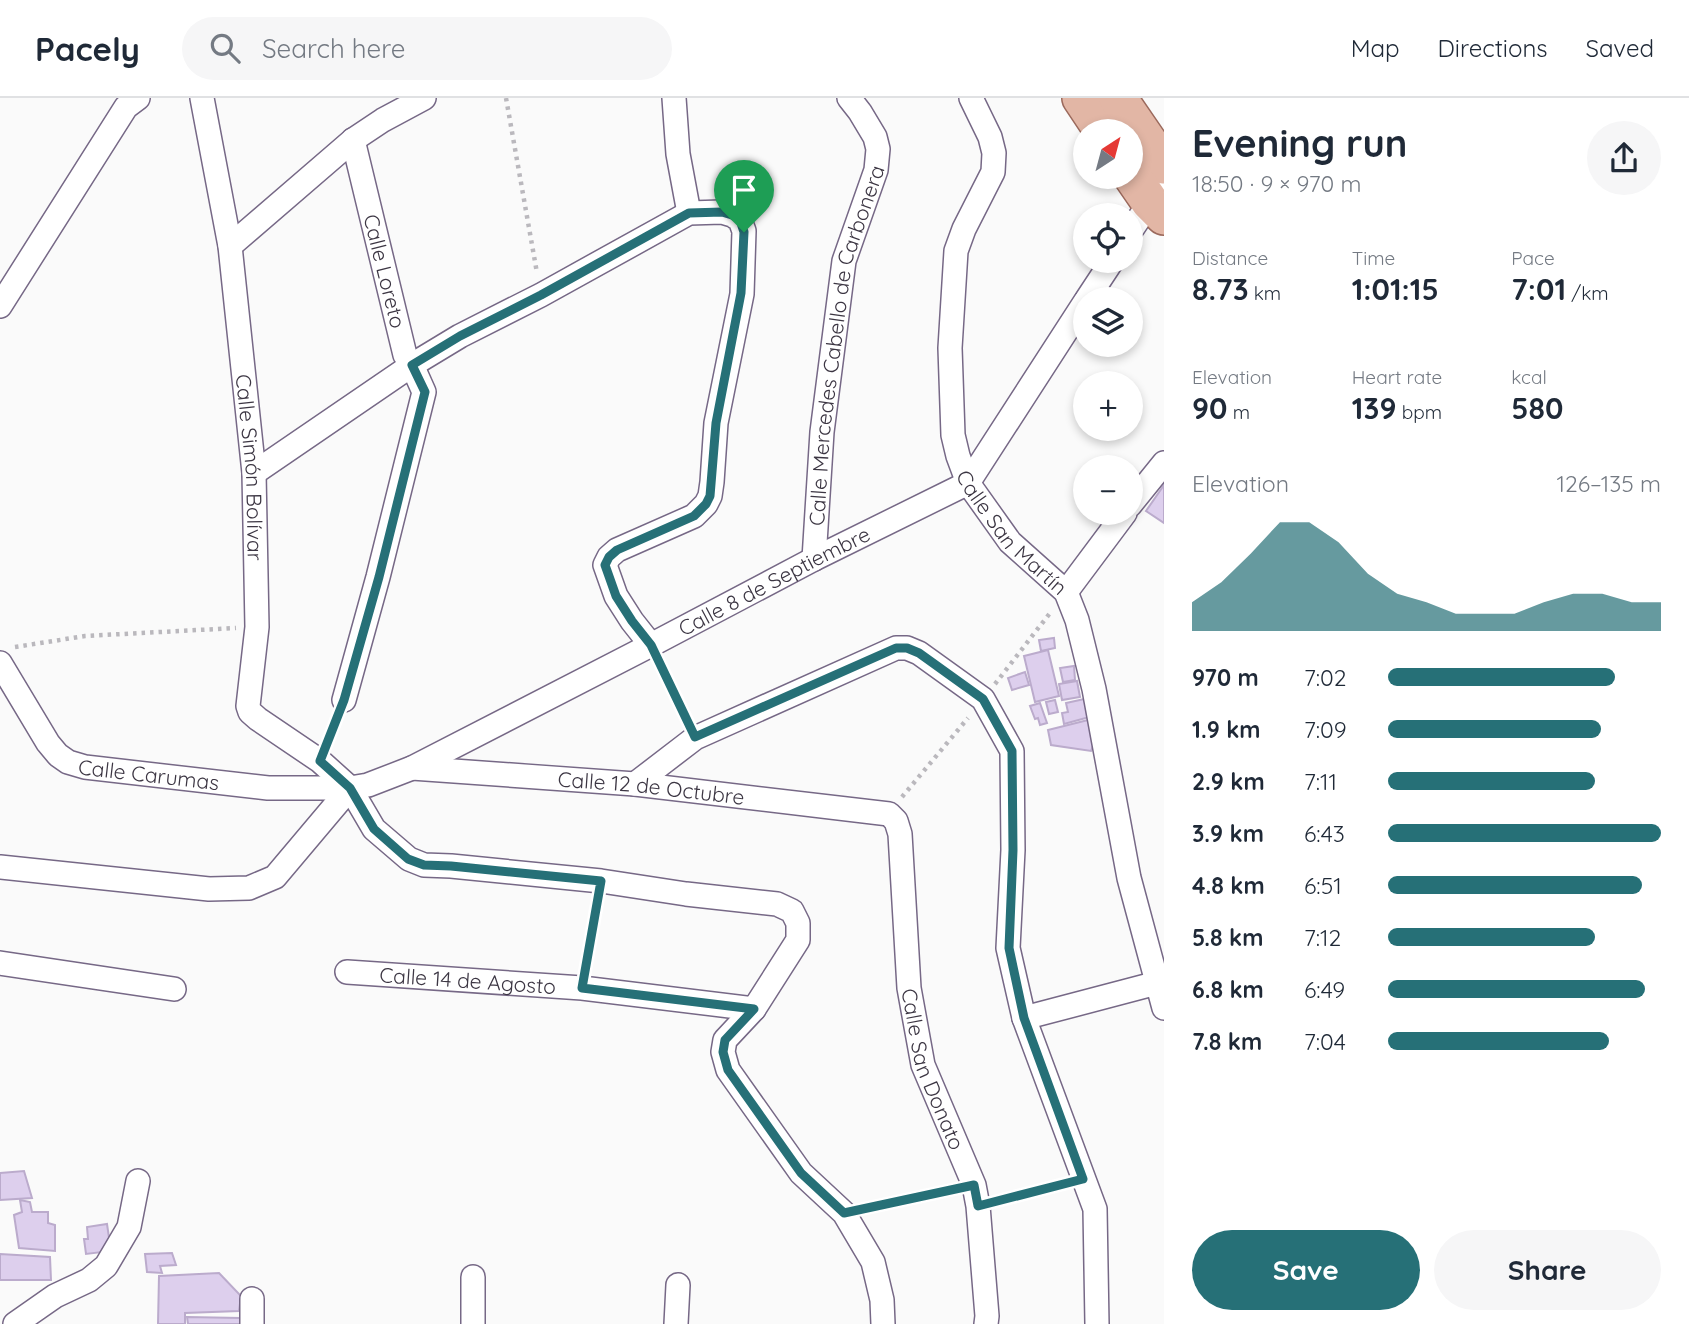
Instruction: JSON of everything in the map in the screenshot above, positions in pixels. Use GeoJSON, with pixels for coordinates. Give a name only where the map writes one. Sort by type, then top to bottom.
{"type":"FeatureCollection","features":[{"type":"Feature","properties":{"kind":"main road"},"geometry":{"type":"LineString","coordinates":[[1081,98],[1095,119]]}},
{"type":"Feature","properties":{"kind":"main road"},"geometry":{"type":"LineString","coordinates":[[1118,98],[1164,165]]}},
{"type":"Feature","properties":{"kind":"street"},"geometry":{"type":"LineString","coordinates":[[0,306],[126,107],[138,98]]}},
{"type":"Feature","properties":{"kind":"street","name":"Calle Simón Bolívar"},"geometry":{"type":"LineString","coordinates":[[202,98],[230,246],[254,473],[257,627],[248,706],[250,712],[320,761],[350,788],[374,829],[408,859],[424,865],[601,881],[777,904],[792,911],[798,923],[798,940],[754,1009]]}},
{"type":"Feature","properties":{"kind":"street"},"geometry":{"type":"LineString","coordinates":[[230,246],[353,140],[424,98]]}},
{"type":"Feature","properties":{"kind":"street"},"geometry":{"type":"LineString","coordinates":[[674,98],[678,154],[689,213]]}},
{"type":"Feature","properties":{"kind":"street","name":"Calle Mercedes Cabello de Carbonera"},"geometry":{"type":"LineString","coordinates":[[814,559],[822,432],[844,261],[876,170],[878,149],[870,128],[849,98]]}},
{"type":"Feature","properties":{"kind":"street","name":"Calle San Martín"},"geometry":{"type":"LineString","coordinates":[[971,98],[990,137],[994,152],[993,172],[956,251],[950,348],[953,435],[968,483],[1010,542],[1066,592],[1077,620],[1094,689],[1129,878],[1164,1008]]}},
{"type":"Feature","properties":{"kind":"street","name":"Calle Loreto"},"geometry":{"type":"LineString","coordinates":[[344,700],[379,577],[425,392],[405,355],[353,140]]}},
{"type":"Feature","properties":{"kind":"street"},"geometry":{"type":"LineString","coordinates":[[254,473],[412,365],[460,336],[541,295],[689,213],[722,212],[732,215],[740,220],[744,232],[741,293],[716,423],[710,496],[694,516],[617,550],[605,565],[616,596],[651,645]]}},
{"type":"Feature","properties":{"kind":"street"},"geometry":{"type":"LineString","coordinates":[[968,483],[1073,321]]}},
{"type":"Feature","properties":{"kind":"street"},"geometry":{"type":"LineString","coordinates":[[1143,489],[1164,463]]}},
{"type":"Feature","properties":{"kind":"street","name":"Calle 8 de Septiembre"},"geometry":{"type":"LineString","coordinates":[[350,788],[368,785],[412,768],[814,559],[968,483]]}},
{"type":"Feature","properties":{"kind":"street"},"geometry":{"type":"LineString","coordinates":[[1066,592],[1116,525]]}},
{"type":"Feature","properties":{"kind":"street"},"geometry":{"type":"LineString","coordinates":[[635,784],[695,737],[896,648],[907,648],[919,653],[983,699],[1012,751],[1013,850],[1009,948],[1024,1018],[1095,1209],[1097,1324]]}},
{"type":"Feature","properties":{"kind":"street","name":"Calle Carumas"},"geometry":{"type":"LineString","coordinates":[[6,655],[48,743],[68,762],[85,767],[268,788],[350,788]]}},
{"type":"Feature","properties":{"kind":"street","name":"Calle 12 de Octubre"},"geometry":{"type":"LineString","coordinates":[[412,768],[635,784],[888,814]]}},
{"type":"Feature","properties":{"kind":"street"},"geometry":{"type":"LineString","coordinates":[[0,867],[209,889],[249,888],[275,877],[350,788]]}},
{"type":"Feature","properties":{"kind":"street","name":"Calle San Donato"},"geometry":{"type":"LineString","coordinates":[[888,814],[897,821],[900,834],[909,988],[923,1065],[976,1196],[986,1324]]}},
{"type":"Feature","properties":{"kind":"street"},"geometry":{"type":"LineString","coordinates":[[0,962],[174,989]]}},
{"type":"Feature","properties":{"kind":"street","name":"Calle 14 de Agosto"},"geometry":{"type":"LineString","coordinates":[[347,972],[582,988],[754,1009]]}},
{"type":"Feature","properties":{"kind":"street"},"geometry":{"type":"LineString","coordinates":[[1024,1018],[1157,983]]}},
{"type":"Feature","properties":{"kind":"street"},"geometry":{"type":"LineString","coordinates":[[754,1009],[725,1040],[723,1052],[728,1070],[801,1173],[844,1213],[873,1262],[882,1300],[883,1324]]}},
{"type":"Feature","properties":{"kind":"street"},"geometry":{"type":"LineString","coordinates":[[15,1324],[55,1296],[89,1280],[106,1266],[129,1227],[138,1181]]}},
{"type":"Feature","properties":{"kind":"street"},"geometry":{"type":"LineString","coordinates":[[473,1277],[473,1324]]}},
{"type":"Feature","properties":{"kind":"street"},"geometry":{"type":"LineString","coordinates":[[676,1324],[678,1285]]}},
{"type":"Feature","properties":{"kind":"street"},"geometry":{"type":"LineString","coordinates":[[252,1324],[253,1299]]}},
{"type":"Feature","properties":{"kind":"path"},"geometry":{"type":"LineString","coordinates":[[506,98],[541,295]]}},
{"type":"Feature","properties":{"kind":"path"},"geometry":{"type":"LineString","coordinates":[[6,655],[85,636],[257,627]]}},
{"type":"Feature","properties":{"kind":"path"},"geometry":{"type":"LineString","coordinates":[[651,645],[695,737]]}},
{"type":"Feature","properties":{"kind":"path"},"geometry":{"type":"LineString","coordinates":[[320,761],[344,700]]}},
{"type":"Feature","properties":{"kind":"path"},"geometry":{"type":"LineString","coordinates":[[582,988],[601,881]]}},
{"type":"Feature","properties":{"kind":"path"},"geometry":{"type":"LineString","coordinates":[[844,1213],[1083,1179]]}},
{"type":"Feature","properties":{"kind":"building"},"geometry":{"type":"Polygon","coordinates":[[[1164,485],[1164,523],[1146,511],[1164,485]]]}},
{"type":"Feature","properties":{"kind":"building"},"geometry":{"type":"Polygon","coordinates":[[[1054,638],[1055,648],[1041,651],[1039,640],[1054,638]]]}},
{"type":"Feature","properties":{"kind":"building"},"geometry":{"type":"Polygon","coordinates":[[[1048,650],[1059,696],[1035,702],[1024,656],[1048,650]]]}},
{"type":"Feature","properties":{"kind":"building"},"geometry":{"type":"Polygon","coordinates":[[[1074,666],[1075,680],[1063,682],[1060,668],[1074,666]]]}},
{"type":"Feature","properties":{"kind":"building"},"geometry":{"type":"Polygon","coordinates":[[[1025,672],[1029,685],[1012,690],[1008,678],[1025,672]]]}},
{"type":"Feature","properties":{"kind":"building"},"geometry":{"type":"Polygon","coordinates":[[[1077,681],[1080,697],[1062,700],[1059,684],[1077,681]]]}},
{"type":"Feature","properties":{"kind":"building"},"geometry":{"type":"Polygon","coordinates":[[[1089,698],[1093,716],[1064,724],[1062,713],[1068,712],[1066,703],[1089,698]]]}},
{"type":"Feature","properties":{"kind":"building"},"geometry":{"type":"Polygon","coordinates":[[[1055,700],[1058,712],[1049,714],[1046,702],[1055,700]]]}},
{"type":"Feature","properties":{"kind":"building"},"geometry":{"type":"Polygon","coordinates":[[[1040,703],[1047,723],[1040,725],[1030,706],[1040,703]]]}},
{"type":"Feature","properties":{"kind":"building"},"geometry":{"type":"Polygon","coordinates":[[[1088,720],[1094,743],[1091,751],[1051,745],[1048,730],[1088,720]]]}},
{"type":"Feature","properties":{"kind":"building"},"geometry":{"type":"Polygon","coordinates":[[[24,1171],[32,1198],[0,1200],[0,1173],[24,1171]]]}},
{"type":"Feature","properties":{"kind":"building"},"geometry":{"type":"Polygon","coordinates":[[[20,1200],[30,1202],[32,1212],[48,1212],[48,1223],[55,1225],[55,1251],[19,1248],[14,1215],[22,1212],[20,1200]]]}},
{"type":"Feature","properties":{"kind":"building"},"geometry":{"type":"Polygon","coordinates":[[[107,1224],[111,1251],[86,1254],[84,1239],[88,1239],[87,1227],[107,1224]]]}},
{"type":"Feature","properties":{"kind":"building"},"geometry":{"type":"Polygon","coordinates":[[[172,1253],[176,1265],[160,1266],[162,1273],[147,1272],[145,1254],[172,1253]]]}},
{"type":"Feature","properties":{"kind":"building"},"geometry":{"type":"Polygon","coordinates":[[[0,1254],[50,1257],[51,1280],[0,1280],[0,1254]]]}},
{"type":"Feature","properties":{"kind":"building"},"geometry":{"type":"Polygon","coordinates":[[[219,1273],[241,1296],[239,1311],[185,1313],[185,1324],[158,1324],[159,1276],[219,1273]]]}},
{"type":"Feature","properties":{"kind":"building"},"geometry":{"type":"Polygon","coordinates":[[[187,1317],[240,1318],[241,1324],[188,1324],[187,1317]]]}},
{"type":"Feature","properties":{"kind":"route"},"geometry":{"type":"LineString","coordinates":[[722,212],[732,215],[740,220],[744,232],[741,293],[716,423],[710,496],[694,516],[617,550],[609,557],[605,565],[616,596],[651,645],[695,737],[896,648],[907,648],[919,653],[983,699],[1012,751],[1013,850],[1009,948],[1024,1018],[1083,1179],[978,1206],[974,1185],[844,1213],[801,1173],[728,1070],[723,1052],[725,1040],[754,1009],[582,988],[601,881],[424,865],[408,859],[374,829],[350,788],[320,761],[344,700],[379,577],[425,392],[412,365],[460,336],[541,295],[689,213],[722,212]]}}]}
